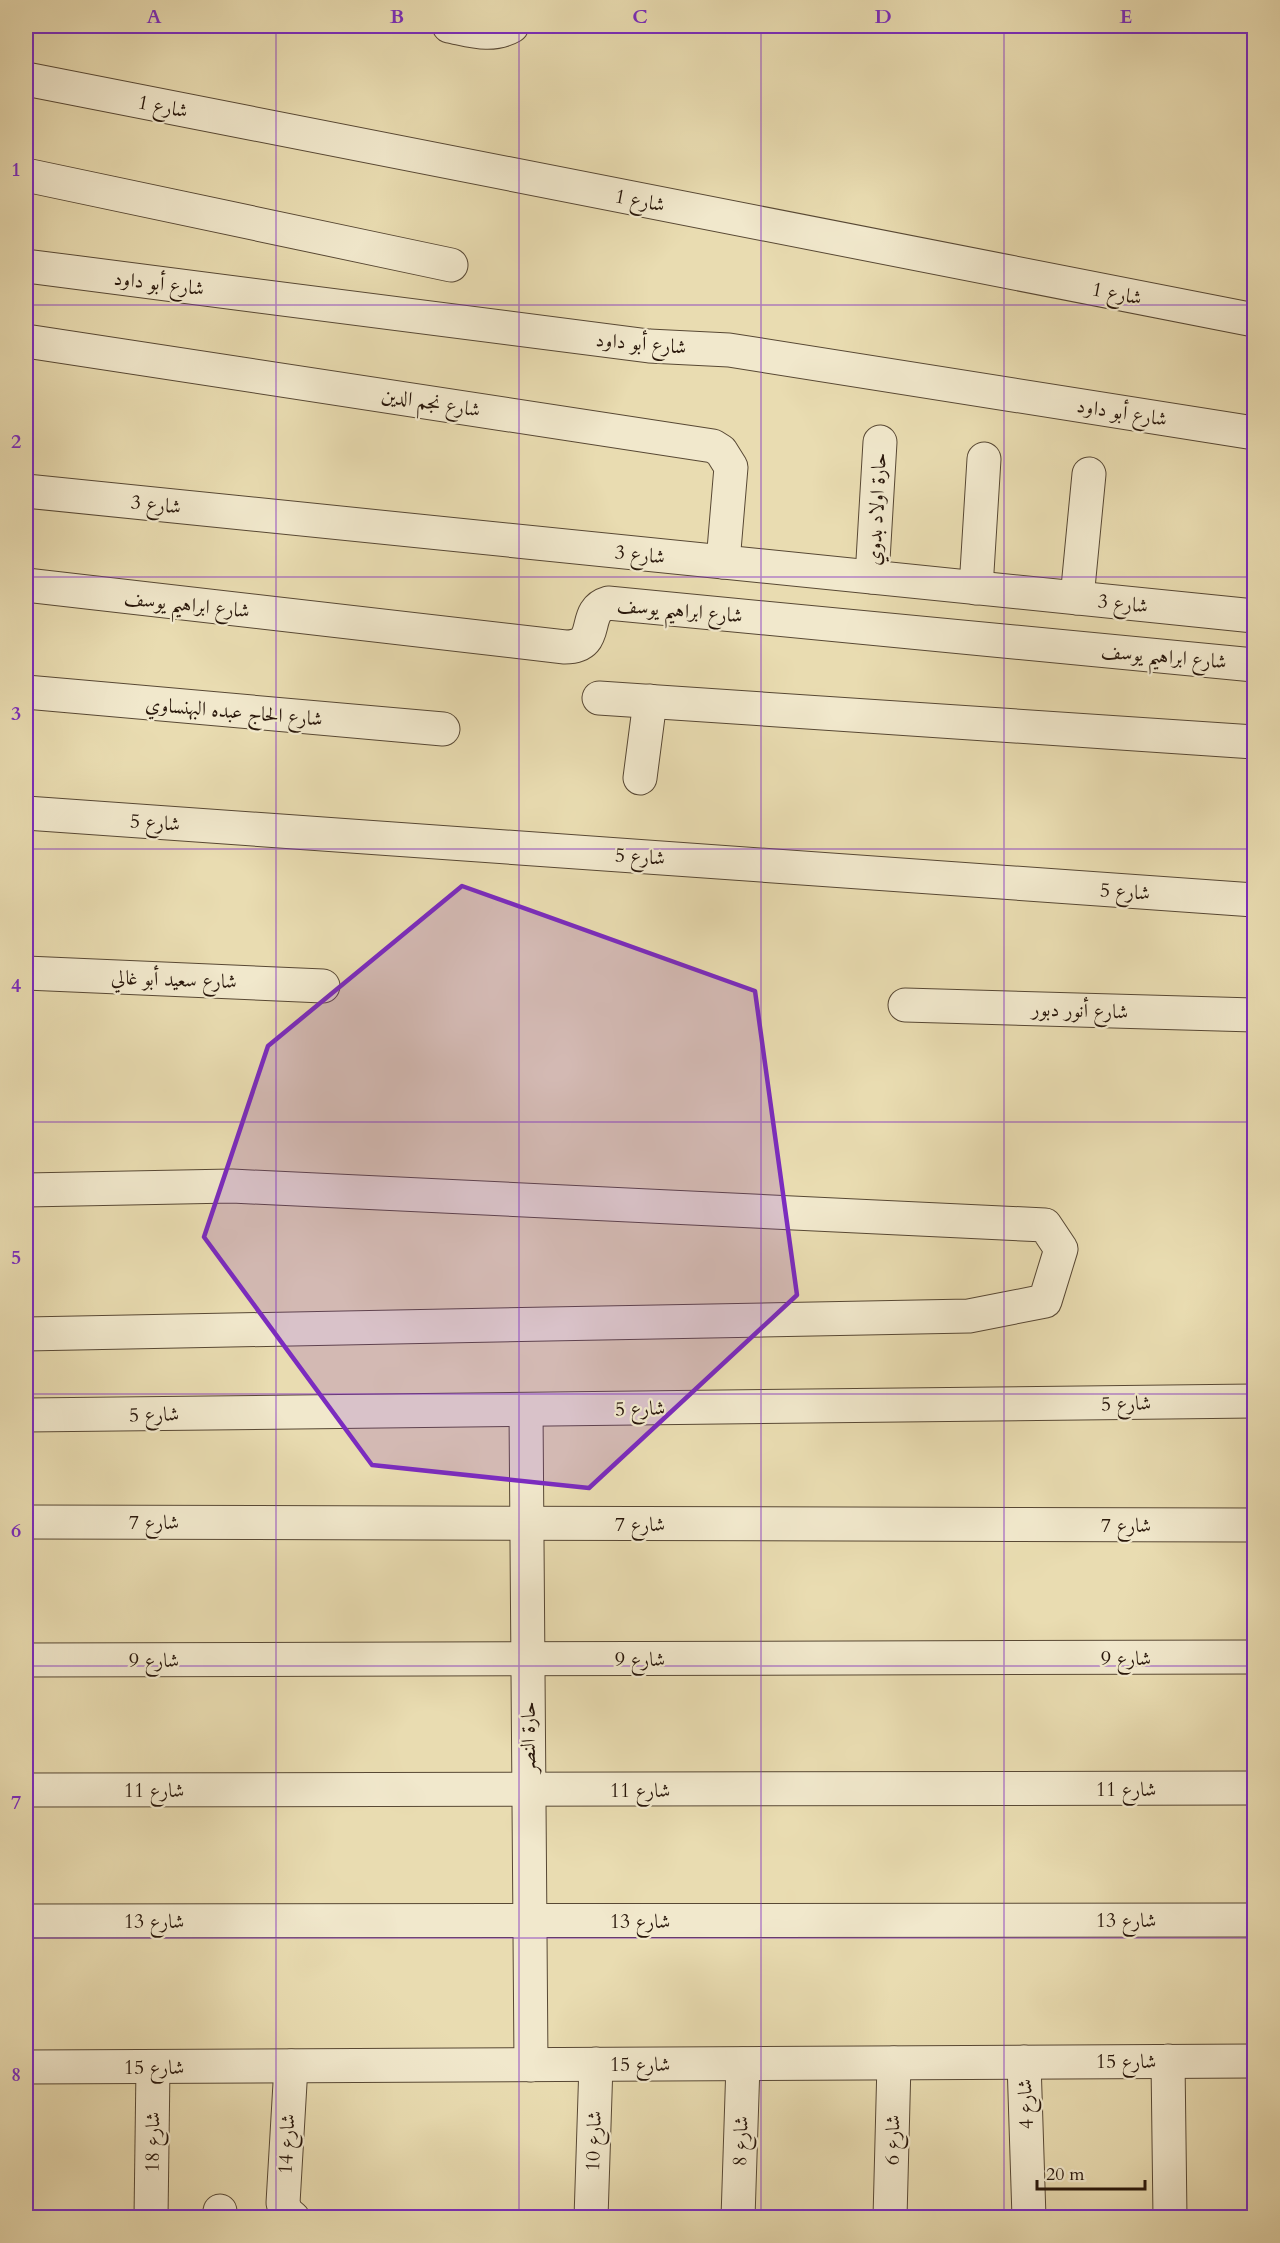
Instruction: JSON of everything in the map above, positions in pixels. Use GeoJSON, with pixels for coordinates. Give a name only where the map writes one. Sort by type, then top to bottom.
{"type":"FeatureCollection","features":[{"type":"Feature","properties":{"kind":"street"},"geometry":{"type":"LineString","coordinates":[[449,26],[492,33],[512,26]]}},
{"type":"Feature","properties":{"kind":"street","name":"شارع 1"},"geometry":{"type":"LineString","coordinates":[[26,79],[1254,320]]}},
{"type":"Feature","properties":{"kind":"street"},"geometry":{"type":"LineString","coordinates":[[26,175],[451,265]]}},
{"type":"Feature","properties":{"kind":"street","name":"شارع أبو داود"},"geometry":{"type":"LineString","coordinates":[[26,266],[649,346],[729,350],[1254,433]]}},
{"type":"Feature","properties":{"kind":"street","name":"شارع نجم الدين"},"geometry":{"type":"LineString","coordinates":[[26,340],[713,446],[721,451],[731,467],[723,562]]}},
{"type":"Feature","properties":{"kind":"street","name":"حارة اولاد بدوي"},"geometry":{"type":"LineString","coordinates":[[872,577],[880,442]]}},
{"type":"Feature","properties":{"kind":"street"},"geometry":{"type":"LineString","coordinates":[[976,588],[984,459]]}},
{"type":"Feature","properties":{"kind":"street"},"geometry":{"type":"LineString","coordinates":[[1077,598],[1089,474]]}},
{"type":"Feature","properties":{"kind":"street","name":"شارع 3"},"geometry":{"type":"LineString","coordinates":[[26,491],[1254,616]]}},
{"type":"Feature","properties":{"kind":"street","name":"شارع ابراهيم يوسف"},"geometry":{"type":"LineString","coordinates":[[26,585],[566,647],[579,645],[590,636],[595,612],[608,603],[1254,665]]}},
{"type":"Feature","properties":{"kind":"street","name":"شارع الحاج عبده البهنساوي"},"geometry":{"type":"LineString","coordinates":[[26,692],[442,729]]}},
{"type":"Feature","properties":{"kind":"street"},"geometry":{"type":"LineString","coordinates":[[599,698],[1254,742]]}},
{"type":"Feature","properties":{"kind":"street"},"geometry":{"type":"LineString","coordinates":[[640,778],[650,702]]}},
{"type":"Feature","properties":{"kind":"street","name":"شارع 5"},"geometry":{"type":"LineString","coordinates":[[26,813],[1254,900]]}},
{"type":"Feature","properties":{"kind":"street","name":"شارع سعيد أبو غالي"},"geometry":{"type":"LineString","coordinates":[[26,973],[323,986]]}},
{"type":"Feature","properties":{"kind":"street","name":"شارع أنور دبور"},"geometry":{"type":"LineString","coordinates":[[905,1005],[1254,1015]]}},
{"type":"Feature","properties":{"kind":"street"},"geometry":{"type":"LineString","coordinates":[[26,1190],[232,1186],[1045,1225],[1061,1249],[1045,1300],[969,1316],[26,1334]]}},
{"type":"Feature","properties":{"kind":"street","name":"شارع 5"},"geometry":{"type":"LineString","coordinates":[[26,1416],[1254,1401]]}},
{"type":"Feature","properties":{"kind":"street","name":"حارة النصر"},"geometry":{"type":"LineString","coordinates":[[526,1410],[531,2065]]}},
{"type":"Feature","properties":{"kind":"street","name":"شارع 7"},"geometry":{"type":"LineString","coordinates":[[26,1522],[1254,1525]]}},
{"type":"Feature","properties":{"kind":"street","name":"شارع 9"},"geometry":{"type":"LineString","coordinates":[[26,1660],[1254,1657]]}},
{"type":"Feature","properties":{"kind":"street","name":"شارع 11"},"geometry":{"type":"LineString","coordinates":[[26,1790],[1254,1788]]}},
{"type":"Feature","properties":{"kind":"street","name":"شارع 13"},"geometry":{"type":"LineString","coordinates":[[26,1922],[1254,1920]]}},
{"type":"Feature","properties":{"kind":"street"},"geometry":{"type":"LineString","coordinates":[[1168,2061],[1170,2217]]}},
{"type":"Feature","properties":{"kind":"street","name":"شارع 15"},"geometry":{"type":"LineString","coordinates":[[26,2067],[1254,2061]]}},
{"type":"Feature","properties":{"kind":"street","name":"شارع 4"},"geometry":{"type":"LineString","coordinates":[[1024,2062],[1029,2217]]}},
{"type":"Feature","properties":{"kind":"street","name":"شارع 6"},"geometry":{"type":"LineString","coordinates":[[890,2217],[894,2063]]}},
{"type":"Feature","properties":{"kind":"street","name":"شارع 10"},"geometry":{"type":"LineString","coordinates":[[591,2217],[596,2064]]}},
{"type":"Feature","properties":{"kind":"street","name":"شارع 8"},"geometry":{"type":"LineString","coordinates":[[738,2217],[743,2064]]}},
{"type":"Feature","properties":{"kind":"street","name":"شارع 14"},"geometry":{"type":"LineString","coordinates":[[291,2066],[283,2203],[286,2212],[293,2217]]}},
{"type":"Feature","properties":{"kind":"street","name":"شارع 18"},"geometry":{"type":"LineString","coordinates":[[151,2217],[153,2067]]}},
{"type":"Feature","properties":{"kind":"highlighted area"},"geometry":{"type":"Polygon","coordinates":[[[462,886],[755,991],[797,1295],[589,1488],[372,1465],[204,1237],[268,1046],[462,886]]]}}]}
